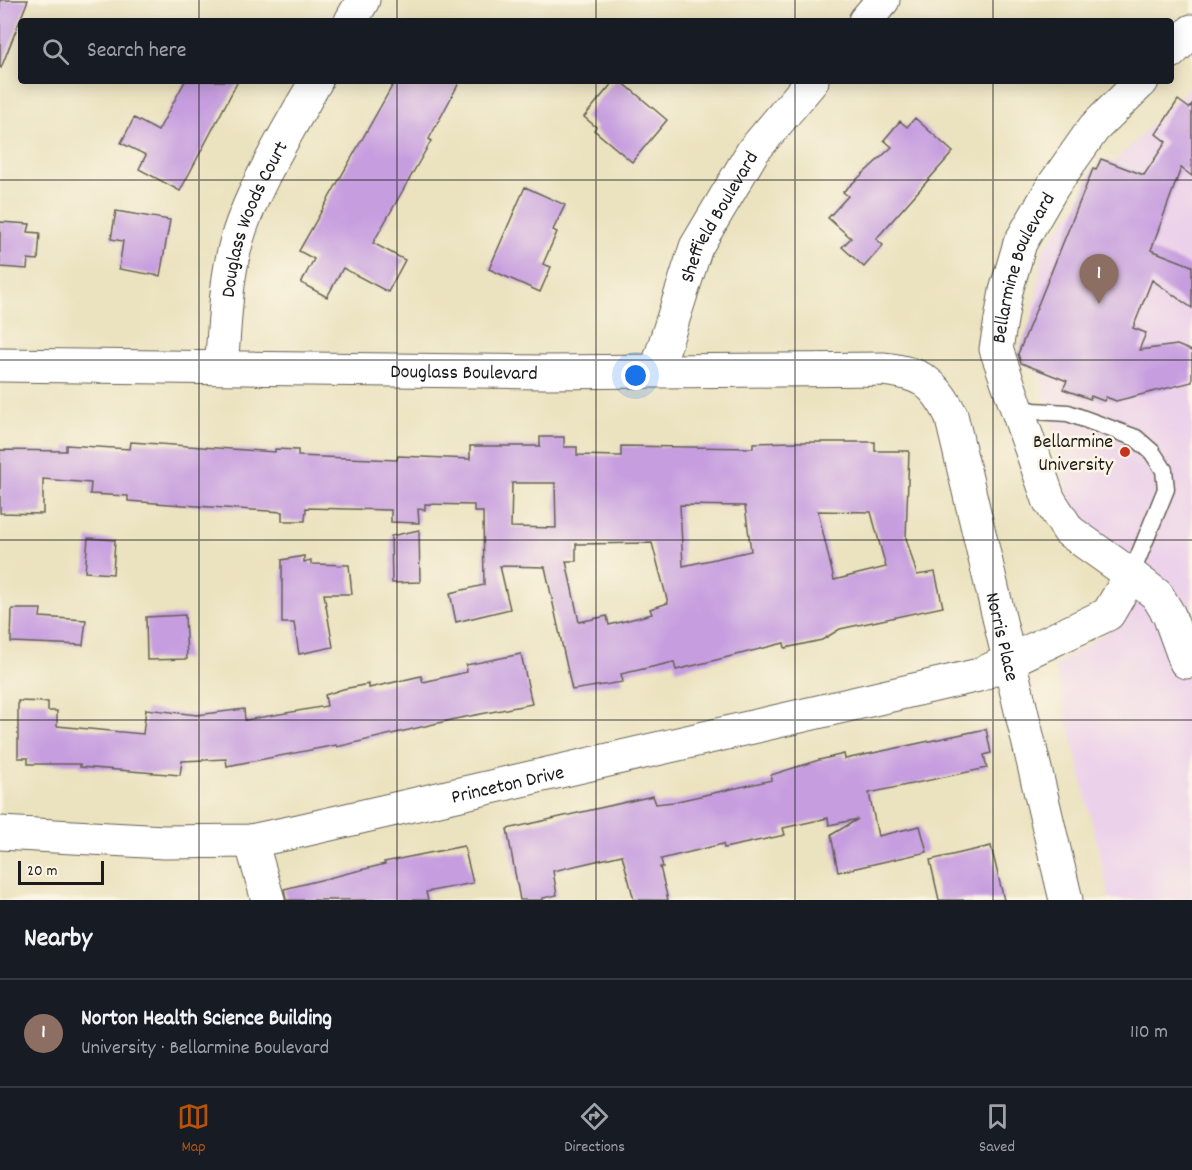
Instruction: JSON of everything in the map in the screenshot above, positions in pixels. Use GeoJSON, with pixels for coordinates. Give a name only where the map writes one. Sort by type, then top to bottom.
{"type":"FeatureCollection","features":[{"type":"Feature","properties":{"kind":"street"},"geometry":{"type":"LineString","coordinates":[[353,18],[363,0]]}},
{"type":"Feature","properties":{"kind":"street"},"geometry":{"type":"LineString","coordinates":[[868,18],[883,0]]}},
{"type":"Feature","properties":{"kind":"street"},"geometry":{"type":"LineString","coordinates":[[1174,49],[1192,31]]}},
{"type":"Feature","properties":{"kind":"street","name":"Douglass Woods Court"},"geometry":{"type":"LineString","coordinates":[[220,367],[229,272],[236,244],[253,200],[314,84]]}},
{"type":"Feature","properties":{"kind":"street","name":"Sheffield Boulevard"},"geometry":{"type":"LineString","coordinates":[[657,369],[696,247],[753,151],[809,84]]}},
{"type":"Feature","properties":{"kind":"street","name":"Bellarmine Boulevard"},"geometry":{"type":"LineString","coordinates":[[1139,84],[1094,128],[1053,186],[1020,243],[1006,291],[996,349],[1048,500],[1069,531],[1157,595],[1169,615],[1186,662],[1192,660]]}},
{"type":"Feature","properties":{"kind":"street","name":"Douglass Boulevard"},"geometry":{"type":"LineString","coordinates":[[0,365],[547,372],[657,369],[883,369],[907,372],[926,381]]}},
{"type":"Feature","properties":{"kind":"street","name":"Norris Place"},"geometry":{"type":"LineString","coordinates":[[926,381],[941,395],[951,415],[1066,900]]}},
{"type":"Feature","properties":{"kind":"street"},"geometry":{"type":"LineString","coordinates":[[1008,662],[1108,614],[1131,575]]}},
{"type":"Feature","properties":{"kind":"street","name":"Princeton Drive"},"geometry":{"type":"LineString","coordinates":[[0,833],[164,842],[250,840],[979,675],[1008,662]]}},
{"type":"Feature","properties":{"kind":"street"},"geometry":{"type":"LineString","coordinates":[[250,840],[268,900]]}},
{"type":"Feature","properties":{"kind":"lane"},"geometry":{"type":"LineString","coordinates":[[1014,406],[1034,411],[1068,413],[1136,438],[1152,452],[1164,470],[1166,489],[1131,575]]}},
{"type":"Feature","properties":{"kind":"shaded area","name":"Bellarmine University"},"geometry":{"type":"Polygon","coordinates":[[[1192,84],[1192,900],[1110,900],[1055,666],[1122,622],[1134,567],[1074,519],[1030,332],[1044,248],[1101,175],[1192,84]]]}},
{"type":"Feature","properties":{"kind":"building"},"geometry":{"type":"Polygon","coordinates":[[[0,0],[28,0],[21,18],[18,18],[18,25],[0,67],[0,0]]]}},
{"type":"Feature","properties":{"kind":"building"},"geometry":{"type":"Polygon","coordinates":[[[183,84],[236,84],[180,191],[139,169],[146,155],[121,143],[134,118],[158,131],[183,84]]]}},
{"type":"Feature","properties":{"kind":"building"},"geometry":{"type":"Polygon","coordinates":[[[393,84],[458,84],[429,139],[431,141],[373,243],[405,260],[388,292],[343,268],[327,297],[301,283],[314,259],[299,251],[393,84]]]}},
{"type":"Feature","properties":{"kind":"building"},"geometry":{"type":"Polygon","coordinates":[[[612,84],[625,84],[667,120],[632,162],[594,130],[596,127],[584,117],[612,84]]]}},
{"type":"Feature","properties":{"kind":"building","name":"Bellarmine University"},"geometry":{"type":"Polygon","coordinates":[[[1178,100],[1189,108],[1192,104],[1192,176],[1181,168],[1151,250],[1192,266],[1192,308],[1152,280],[1133,328],[1146,333],[1139,350],[1177,345],[1192,351],[1192,382],[1116,401],[1106,397],[1104,401],[1091,396],[1090,399],[1063,389],[1067,381],[1021,363],[1018,354],[1093,169],[1096,170],[1101,159],[1144,175],[1166,142],[1156,134],[1178,100]]]}},
{"type":"Feature","properties":{"kind":"building"},"geometry":{"type":"Polygon","coordinates":[[[915,118],[953,152],[876,239],[883,245],[864,267],[842,247],[851,238],[828,218],[848,196],[843,192],[892,147],[884,140],[900,121],[907,127],[915,118]]]}},
{"type":"Feature","properties":{"kind":"building"},"geometry":{"type":"Polygon","coordinates":[[[525,187],[565,205],[553,230],[557,232],[543,264],[551,267],[540,292],[489,269],[525,187]]]}},
{"type":"Feature","properties":{"kind":"building"},"geometry":{"type":"Polygon","coordinates":[[[116,211],[170,220],[160,276],[119,269],[123,241],[111,239],[116,211]]]}},
{"type":"Feature","properties":{"kind":"building"},"geometry":{"type":"Polygon","coordinates":[[[0,222],[30,224],[28,232],[40,233],[38,260],[28,259],[27,269],[0,267],[0,222]]]}},
{"type":"Feature","properties":{"kind":"building"},"geometry":{"type":"Polygon","coordinates":[[[540,437],[564,437],[564,447],[577,447],[577,455],[621,456],[621,446],[753,448],[753,443],[793,442],[875,442],[875,451],[909,451],[906,538],[917,575],[935,572],[943,607],[840,629],[822,640],[785,648],[784,643],[676,670],[674,662],[621,674],[623,682],[572,690],[545,567],[500,566],[510,609],[456,622],[450,593],[484,585],[483,512],[474,512],[474,505],[425,504],[425,510],[418,509],[419,523],[391,522],[391,510],[306,508],[305,521],[282,521],[282,512],[128,501],[128,496],[90,494],[91,483],[43,479],[43,514],[0,513],[0,450],[66,451],[66,445],[130,449],[131,442],[275,452],[275,449],[298,450],[298,456],[397,460],[398,456],[470,459],[470,446],[540,446],[540,437]],[[512,483],[511,527],[556,528],[555,483],[512,483]],[[680,505],[683,566],[751,551],[745,506],[680,505]],[[818,511],[834,580],[886,567],[871,512],[818,511]],[[652,543],[576,544],[576,561],[566,561],[579,622],[607,616],[609,625],[652,614],[650,609],[668,603],[652,543]]]}},
{"type":"Feature","properties":{"kind":"building"},"geometry":{"type":"Polygon","coordinates":[[[419,530],[420,582],[392,583],[391,536],[419,530]]]}},
{"type":"Feature","properties":{"kind":"building"},"geometry":{"type":"Polygon","coordinates":[[[88,538],[115,540],[113,574],[85,572],[88,538]]]}},
{"type":"Feature","properties":{"kind":"building"},"geometry":{"type":"Polygon","coordinates":[[[304,556],[304,562],[311,560],[311,564],[349,565],[352,594],[324,594],[333,647],[299,654],[294,623],[282,623],[282,560],[304,556]]]}},
{"type":"Feature","properties":{"kind":"building"},"geometry":{"type":"Polygon","coordinates":[[[12,609],[41,609],[40,617],[86,620],[83,645],[11,642],[12,609]]]}},
{"type":"Feature","properties":{"kind":"building"},"geometry":{"type":"Polygon","coordinates":[[[185,615],[187,659],[147,660],[146,617],[185,615]]]}},
{"type":"Feature","properties":{"kind":"building"},"geometry":{"type":"Polygon","coordinates":[[[521,654],[532,704],[455,719],[337,747],[336,745],[227,766],[226,759],[182,761],[180,775],[80,767],[80,764],[28,764],[28,758],[18,758],[18,701],[48,702],[48,711],[57,711],[57,726],[143,734],[146,709],[197,715],[244,709],[245,720],[327,706],[325,695],[343,689],[369,684],[369,688],[421,676],[423,682],[467,672],[466,665],[521,654]]]}},
{"type":"Feature","properties":{"kind":"building"},"geometry":{"type":"Polygon","coordinates":[[[986,729],[991,753],[984,755],[987,768],[869,793],[878,836],[920,826],[927,852],[838,872],[831,835],[858,819],[829,825],[828,818],[783,828],[785,835],[724,848],[723,844],[661,859],[663,867],[660,867],[668,900],[634,900],[622,855],[553,871],[557,895],[543,898],[543,900],[520,900],[507,829],[653,796],[656,804],[673,802],[772,780],[771,775],[844,754],[845,759],[986,729]]]}},
{"type":"Feature","properties":{"kind":"building"},"geometry":{"type":"Polygon","coordinates":[[[464,846],[473,883],[426,892],[428,900],[286,900],[284,889],[385,864],[384,862],[464,846]]]}},
{"type":"Feature","properties":{"kind":"building"},"geometry":{"type":"Polygon","coordinates":[[[991,846],[1004,900],[939,900],[930,860],[991,846]]]}},
{"type":"Feature","properties":{"kind":"place","name":"Norton Health Science Building"},"geometry":{"type":"Point","coordinates":[1099,304]}},
{"type":"Feature","properties":{"kind":"place","name":"Bellarmine University"},"geometry":{"type":"Point","coordinates":[1125,452]}}]}
